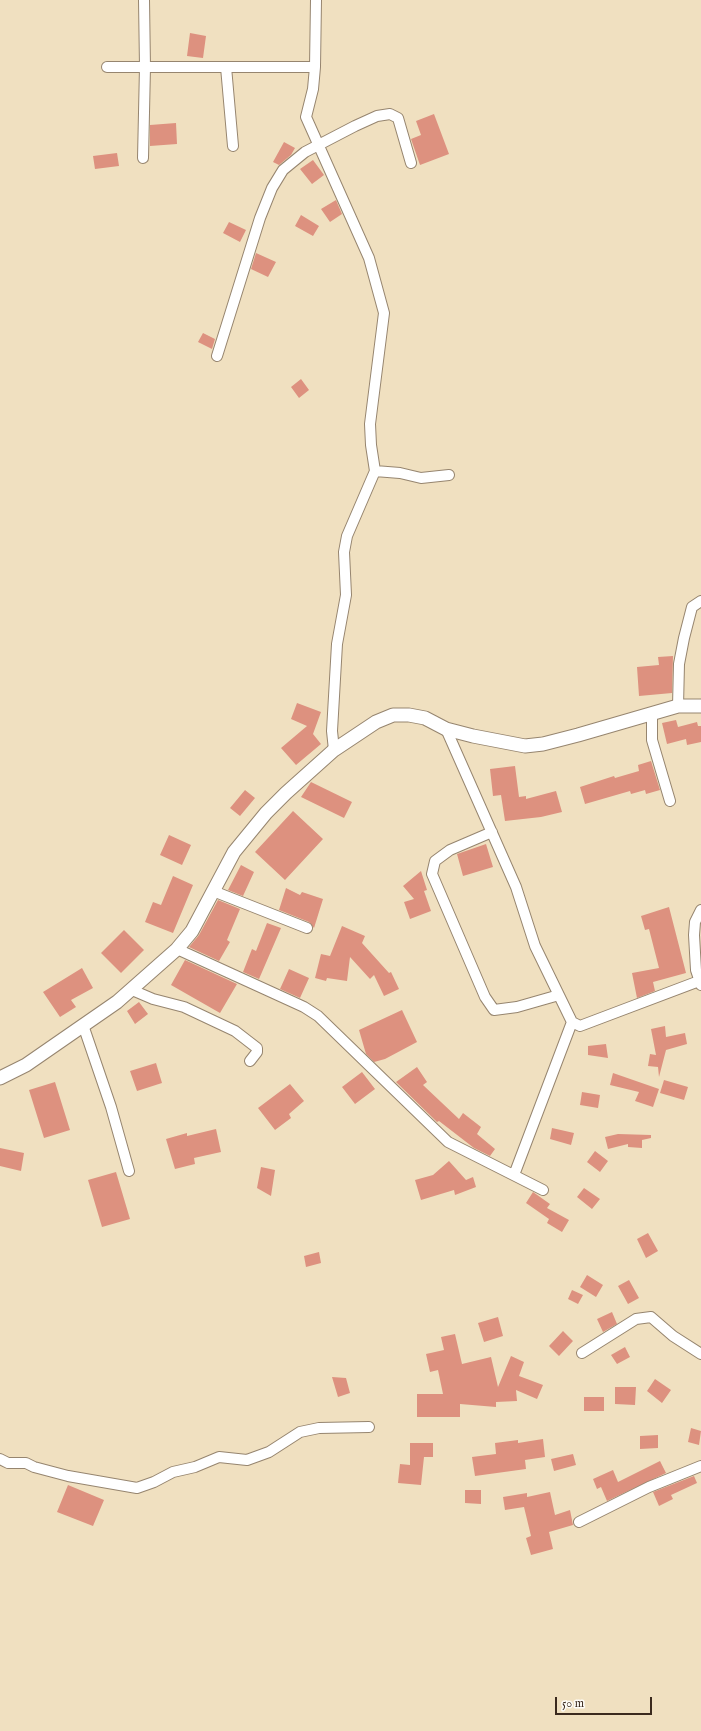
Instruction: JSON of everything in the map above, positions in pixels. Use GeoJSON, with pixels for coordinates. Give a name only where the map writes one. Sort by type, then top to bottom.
{"type":"FeatureCollection","features":[{"type":"Feature","properties":{"kind":"street"},"geometry":{"type":"LineString","coordinates":[[143,158],[145,67],[144,0]]}},
{"type":"Feature","properties":{"kind":"street"},"geometry":{"type":"LineString","coordinates":[[316,0],[315,67],[313,89],[306,117],[317,146],[346,205],[369,258],[384,313],[370,424],[371,445],[375,471],[347,536],[344,552],[346,595],[337,644],[332,731],[334,750]]}},
{"type":"Feature","properties":{"kind":"street"},"geometry":{"type":"LineString","coordinates":[[107,67],[315,67]]}},
{"type":"Feature","properties":{"kind":"street"},"geometry":{"type":"LineString","coordinates":[[226,67],[233,146]]}},
{"type":"Feature","properties":{"kind":"street"},"geometry":{"type":"LineString","coordinates":[[217,356],[272,188],[283,170],[317,146],[355,126],[377,116],[390,114],[398,118],[411,163]]}},
{"type":"Feature","properties":{"kind":"street"},"geometry":{"type":"LineString","coordinates":[[375,471],[400,473],[421,478],[449,474]]}},
{"type":"Feature","properties":{"kind":"street"},"geometry":{"type":"LineString","coordinates":[[678,706],[679,664],[689,615],[696,604],[701,601]]}},
{"type":"Feature","properties":{"kind":"street"},"geometry":{"type":"LineString","coordinates":[[0,1078],[26,1065],[132,990],[177,949],[192,931],[234,852],[254,828],[286,793],[334,750],[376,722],[393,716],[425,718],[446,729],[525,746],[543,744],[652,715],[678,706],[701,706]]}},
{"type":"Feature","properties":{"kind":"street"},"geometry":{"type":"LineString","coordinates":[[652,715],[652,740],[670,802]]}},
{"type":"Feature","properties":{"kind":"street"},"geometry":{"type":"LineString","coordinates":[[446,729],[516,887],[535,946],[572,1022],[580,1026],[700,983],[696,970],[694,935],[695,922],[701,910]]}},
{"type":"Feature","properties":{"kind":"street"},"geometry":{"type":"LineString","coordinates":[[492,832],[450,850],[435,861],[432,874],[485,996],[494,1010],[517,1007],[559,995]]}},
{"type":"Feature","properties":{"kind":"street"},"geometry":{"type":"LineString","coordinates":[[213,891],[308,928]]}},
{"type":"Feature","properties":{"kind":"street"},"geometry":{"type":"LineString","coordinates":[[177,949],[304,1007],[318,1016],[448,1142],[542,1190]]}},
{"type":"Feature","properties":{"kind":"street"},"geometry":{"type":"LineString","coordinates":[[132,990],[153,999],[184,1007],[235,1031],[257,1048],[257,1052],[250,1061]]}},
{"type":"Feature","properties":{"kind":"street"},"geometry":{"type":"LineString","coordinates":[[514,1175],[572,1022]]}},
{"type":"Feature","properties":{"kind":"street"},"geometry":{"type":"LineString","coordinates":[[83,1024],[111,1107],[129,1171]]}},
{"type":"Feature","properties":{"kind":"street"},"geometry":{"type":"LineString","coordinates":[[582,1353],[636,1318],[651,1317],[673,1336],[701,1354]]}},
{"type":"Feature","properties":{"kind":"street"},"geometry":{"type":"LineString","coordinates":[[0,1459],[8,1463],[26,1463],[34,1467],[68,1476],[137,1488],[154,1482],[173,1472],[195,1467],[219,1457],[247,1460],[269,1452],[300,1432],[319,1428],[369,1427]]}},
{"type":"Feature","properties":{"kind":"street"},"geometry":{"type":"LineString","coordinates":[[579,1522],[649,1487],[701,1466]]}},
{"type":"Feature","properties":{"kind":"building"},"geometry":{"type":"Polygon","coordinates":[[[190,33],[206,36],[203,58],[187,56],[190,33]]]}},
{"type":"Feature","properties":{"kind":"building"},"geometry":{"type":"Polygon","coordinates":[[[434,114],[449,154],[420,165],[411,139],[421,135],[416,121],[434,114]]]}},
{"type":"Feature","properties":{"kind":"building"},"geometry":{"type":"Polygon","coordinates":[[[176,123],[177,144],[150,146],[150,125],[176,123]]]}},
{"type":"Feature","properties":{"kind":"building"},"geometry":{"type":"Polygon","coordinates":[[[284,142],[295,148],[291,155],[279,165],[273,162],[284,142]]]}},
{"type":"Feature","properties":{"kind":"building"},"geometry":{"type":"Polygon","coordinates":[[[117,153],[119,166],[95,169],[93,156],[117,153]]]}},
{"type":"Feature","properties":{"kind":"building"},"geometry":{"type":"Polygon","coordinates":[[[313,160],[324,175],[312,184],[300,169],[313,160]]]}},
{"type":"Feature","properties":{"kind":"building"},"geometry":{"type":"Polygon","coordinates":[[[336,200],[342,214],[330,222],[321,209],[336,200]]]}},
{"type":"Feature","properties":{"kind":"building"},"geometry":{"type":"Polygon","coordinates":[[[301,215],[319,226],[313,236],[295,226],[301,215]]]}},
{"type":"Feature","properties":{"kind":"building"},"geometry":{"type":"Polygon","coordinates":[[[229,222],[246,230],[240,242],[223,233],[229,222]]]}},
{"type":"Feature","properties":{"kind":"building"},"geometry":{"type":"Polygon","coordinates":[[[256,253],[276,262],[268,277],[251,269],[256,253]]]}},
{"type":"Feature","properties":{"kind":"building"},"geometry":{"type":"Polygon","coordinates":[[[203,333],[215,339],[212,349],[198,342],[203,333]]]}},
{"type":"Feature","properties":{"kind":"building"},"geometry":{"type":"Polygon","coordinates":[[[301,379],[309,390],[299,398],[291,387],[301,379]]]}},
{"type":"Feature","properties":{"kind":"building"},"geometry":{"type":"Polygon","coordinates":[[[673,656],[672,693],[639,696],[637,667],[659,665],[658,657],[673,656]]]}},
{"type":"Feature","properties":{"kind":"building"},"geometry":{"type":"Polygon","coordinates":[[[297,703],[321,712],[313,734],[321,744],[296,765],[281,748],[307,726],[291,719],[297,703]]]}},
{"type":"Feature","properties":{"kind":"building"},"geometry":{"type":"Polygon","coordinates":[[[676,720],[678,727],[697,722],[698,726],[701,726],[701,742],[687,745],[686,739],[667,744],[662,723],[676,720]]]}},
{"type":"Feature","properties":{"kind":"building"},"geometry":{"type":"Polygon","coordinates":[[[651,761],[660,790],[646,794],[645,790],[631,794],[630,791],[585,804],[580,787],[614,776],[615,778],[639,771],[638,765],[651,761]]]}},
{"type":"Feature","properties":{"kind":"building"},"geometry":{"type":"Polygon","coordinates":[[[515,766],[519,797],[526,796],[526,799],[556,791],[562,812],[541,817],[505,821],[501,795],[493,796],[490,769],[515,766]]]}},
{"type":"Feature","properties":{"kind":"building"},"geometry":{"type":"Polygon","coordinates":[[[311,782],[352,802],[344,818],[301,797],[311,782]]]}},
{"type":"Feature","properties":{"kind":"building"},"geometry":{"type":"Polygon","coordinates":[[[245,790],[255,798],[240,816],[230,808],[245,790]]]}},
{"type":"Feature","properties":{"kind":"building"},"geometry":{"type":"Polygon","coordinates":[[[293,811],[323,839],[285,880],[255,852],[293,811]]]}},
{"type":"Feature","properties":{"kind":"building"},"geometry":{"type":"Polygon","coordinates":[[[169,835],[191,845],[182,865],[160,855],[169,835]]]}},
{"type":"Feature","properties":{"kind":"building"},"geometry":{"type":"Polygon","coordinates":[[[486,844],[493,867],[463,876],[457,854],[486,844]]]}},
{"type":"Feature","properties":{"kind":"building"},"geometry":{"type":"Polygon","coordinates":[[[241,865],[254,872],[243,896],[228,890],[241,865]]]}},
{"type":"Feature","properties":{"kind":"building"},"geometry":{"type":"Polygon","coordinates":[[[421,871],[427,890],[424,891],[431,911],[410,919],[404,902],[414,899],[403,886],[421,871]]]}},
{"type":"Feature","properties":{"kind":"building"},"geometry":{"type":"Polygon","coordinates":[[[173,876],[193,885],[173,933],[145,922],[153,902],[161,905],[173,876]]]}},
{"type":"Feature","properties":{"kind":"building"},"geometry":{"type":"Polygon","coordinates":[[[286,888],[300,895],[302,892],[323,899],[314,928],[309,922],[279,910],[286,888]]]}},
{"type":"Feature","properties":{"kind":"building"},"geometry":{"type":"Polygon","coordinates":[[[218,900],[240,909],[227,940],[230,942],[219,961],[189,947],[199,935],[218,900]]]}},
{"type":"Feature","properties":{"kind":"building"},"geometry":{"type":"Polygon","coordinates":[[[669,907],[686,973],[653,982],[655,991],[637,998],[632,973],[659,968],[649,929],[645,930],[641,916],[669,907]]]}},
{"type":"Feature","properties":{"kind":"building"},"geometry":{"type":"Polygon","coordinates":[[[267,923],[281,928],[259,979],[243,972],[252,949],[256,951],[267,923]]]}},
{"type":"Feature","properties":{"kind":"building"},"geometry":{"type":"Polygon","coordinates":[[[342,926],[365,936],[362,943],[389,973],[391,972],[399,989],[384,996],[374,975],[370,979],[350,957],[347,981],[327,978],[326,981],[315,978],[321,954],[330,956],[342,926]]]}},
{"type":"Feature","properties":{"kind":"building"},"geometry":{"type":"Polygon","coordinates":[[[124,930],[144,950],[121,973],[101,953],[124,930]]]}},
{"type":"Feature","properties":{"kind":"building"},"geometry":{"type":"Polygon","coordinates":[[[185,960],[237,984],[220,1013],[171,985],[185,960]]]}},
{"type":"Feature","properties":{"kind":"building"},"geometry":{"type":"Polygon","coordinates":[[[82,968],[93,988],[71,1000],[76,1007],[60,1017],[43,992],[82,968]]]}},
{"type":"Feature","properties":{"kind":"building"},"geometry":{"type":"Polygon","coordinates":[[[289,969],[309,978],[300,998],[280,989],[289,969]]]}},
{"type":"Feature","properties":{"kind":"building"},"geometry":{"type":"Polygon","coordinates":[[[139,1002],[148,1014],[135,1024],[127,1011],[139,1002]]]}},
{"type":"Feature","properties":{"kind":"building"},"geometry":{"type":"Polygon","coordinates":[[[402,1010],[417,1042],[385,1059],[374,1062],[366,1054],[359,1030],[402,1010]]]}},
{"type":"Feature","properties":{"kind":"building"},"geometry":{"type":"Polygon","coordinates":[[[665,1026],[666,1037],[685,1033],[687,1044],[666,1050],[659,1077],[658,1067],[648,1066],[650,1054],[656,1055],[651,1029],[665,1026]]]}},
{"type":"Feature","properties":{"kind":"building"},"geometry":{"type":"Polygon","coordinates":[[[606,1044],[608,1058],[588,1055],[588,1046],[606,1044]]]}},
{"type":"Feature","properties":{"kind":"building"},"geometry":{"type":"Polygon","coordinates":[[[156,1063],[162,1083],[137,1091],[130,1071],[156,1063]]]}},
{"type":"Feature","properties":{"kind":"building"},"geometry":{"type":"Polygon","coordinates":[[[417,1067],[427,1082],[423,1085],[459,1119],[463,1113],[481,1127],[477,1134],[495,1149],[490,1156],[474,1148],[439,1121],[437,1122],[396,1082],[417,1067]]]}},
{"type":"Feature","properties":{"kind":"building"},"geometry":{"type":"Polygon","coordinates":[[[362,1072],[375,1089],[355,1104],[342,1087],[362,1072]]]}},
{"type":"Feature","properties":{"kind":"building"},"geometry":{"type":"Polygon","coordinates":[[[613,1073],[659,1089],[653,1107],[635,1101],[639,1092],[610,1085],[613,1073]]]}},
{"type":"Feature","properties":{"kind":"building"},"geometry":{"type":"Polygon","coordinates":[[[664,1080],[688,1087],[684,1100],[660,1093],[664,1080]]]}},
{"type":"Feature","properties":{"kind":"building"},"geometry":{"type":"Polygon","coordinates":[[[55,1082],[70,1130],[44,1138],[29,1090],[55,1082]]]}},
{"type":"Feature","properties":{"kind":"building"},"geometry":{"type":"Polygon","coordinates":[[[290,1084],[304,1101],[289,1114],[291,1118],[275,1130],[258,1108],[290,1084]]]}},
{"type":"Feature","properties":{"kind":"building"},"geometry":{"type":"Polygon","coordinates":[[[582,1092],[600,1095],[598,1108],[580,1105],[582,1092]]]}},
{"type":"Feature","properties":{"kind":"building"},"geometry":{"type":"Polygon","coordinates":[[[552,1128],[574,1133],[571,1145],[550,1139],[552,1128]]]}},
{"type":"Feature","properties":{"kind":"building"},"geometry":{"type":"Polygon","coordinates":[[[216,1129],[221,1152],[194,1158],[195,1164],[175,1169],[166,1139],[187,1133],[187,1136],[216,1129]]]}},
{"type":"Feature","properties":{"kind":"building"},"geometry":{"type":"Polygon","coordinates":[[[618,1134],[651,1135],[651,1138],[642,1140],[642,1148],[628,1147],[628,1144],[608,1149],[605,1137],[618,1134]]]}},
{"type":"Feature","properties":{"kind":"building"},"geometry":{"type":"Polygon","coordinates":[[[0,1148],[24,1153],[21,1171],[0,1166],[0,1148]]]}},
{"type":"Feature","properties":{"kind":"building"},"geometry":{"type":"Polygon","coordinates":[[[595,1151],[608,1161],[600,1172],[587,1162],[595,1151]]]}},
{"type":"Feature","properties":{"kind":"building"},"geometry":{"type":"Polygon","coordinates":[[[449,1161],[466,1180],[473,1177],[476,1187],[455,1195],[454,1190],[421,1200],[415,1180],[433,1175],[449,1161]]]}},
{"type":"Feature","properties":{"kind":"building"},"geometry":{"type":"Polygon","coordinates":[[[261,1167],[275,1170],[271,1196],[257,1188],[261,1167]]]}},
{"type":"Feature","properties":{"kind":"building"},"geometry":{"type":"Polygon","coordinates":[[[116,1172],[130,1219],[102,1227],[88,1180],[116,1172]]]}},
{"type":"Feature","properties":{"kind":"building"},"geometry":{"type":"Polygon","coordinates":[[[584,1188],[600,1199],[592,1209],[577,1197],[584,1188]]]}},
{"type":"Feature","properties":{"kind":"building"},"geometry":{"type":"Polygon","coordinates":[[[533,1192],[550,1204],[547,1208],[569,1220],[562,1232],[547,1223],[549,1219],[526,1203],[533,1192]]]}},
{"type":"Feature","properties":{"kind":"building"},"geometry":{"type":"Polygon","coordinates":[[[648,1233],[658,1251],[646,1258],[637,1239],[648,1233]]]}},
{"type":"Feature","properties":{"kind":"building"},"geometry":{"type":"Polygon","coordinates":[[[319,1252],[321,1263],[306,1267],[304,1256],[319,1252]]]}},
{"type":"Feature","properties":{"kind":"building"},"geometry":{"type":"Polygon","coordinates":[[[587,1275],[603,1285],[596,1297],[580,1287],[587,1275]]]}},
{"type":"Feature","properties":{"kind":"building"},"geometry":{"type":"Polygon","coordinates":[[[629,1280],[639,1298],[628,1304],[618,1286],[629,1280]]]}},
{"type":"Feature","properties":{"kind":"building"},"geometry":{"type":"Polygon","coordinates":[[[572,1290],[583,1295],[578,1304],[568,1299],[572,1290]]]}},
{"type":"Feature","properties":{"kind":"building"},"geometry":{"type":"Polygon","coordinates":[[[612,1312],[617,1324],[603,1332],[597,1319],[612,1312]]]}},
{"type":"Feature","properties":{"kind":"building"},"geometry":{"type":"Polygon","coordinates":[[[498,1317],[503,1336],[484,1342],[478,1323],[498,1317]]]}},
{"type":"Feature","properties":{"kind":"building"},"geometry":{"type":"Polygon","coordinates":[[[563,1331],[573,1341],[559,1356],[549,1346],[563,1331]]]}},
{"type":"Feature","properties":{"kind":"building"},"geometry":{"type":"Polygon","coordinates":[[[455,1334],[462,1364],[491,1357],[498,1387],[511,1356],[524,1362],[519,1376],[543,1385],[537,1399],[516,1390],[517,1401],[496,1402],[496,1407],[460,1404],[460,1417],[417,1417],[417,1394],[443,1394],[438,1370],[430,1372],[426,1354],[444,1350],[441,1337],[455,1334]]]}},
{"type":"Feature","properties":{"kind":"building"},"geometry":{"type":"Polygon","coordinates":[[[625,1347],[630,1357],[617,1364],[611,1355],[625,1347]]]}},
{"type":"Feature","properties":{"kind":"building"},"geometry":{"type":"Polygon","coordinates":[[[332,1377],[346,1378],[350,1393],[338,1397],[332,1377]]]}},
{"type":"Feature","properties":{"kind":"building"},"geometry":{"type":"Polygon","coordinates":[[[655,1379],[671,1390],[662,1403],[647,1391],[655,1379]]]}},
{"type":"Feature","properties":{"kind":"building"},"geometry":{"type":"Polygon","coordinates":[[[615,1387],[636,1387],[635,1405],[615,1404],[615,1387]]]}},
{"type":"Feature","properties":{"kind":"building"},"geometry":{"type":"Polygon","coordinates":[[[584,1397],[604,1397],[604,1411],[584,1411],[584,1397]]]}},
{"type":"Feature","properties":{"kind":"building"},"geometry":{"type":"Polygon","coordinates":[[[691,1428],[701,1431],[699,1445],[688,1442],[691,1428]]]}},
{"type":"Feature","properties":{"kind":"building"},"geometry":{"type":"Polygon","coordinates":[[[658,1435],[658,1448],[640,1449],[640,1436],[658,1435]]]}},
{"type":"Feature","properties":{"kind":"building"},"geometry":{"type":"Polygon","coordinates":[[[543,1439],[545,1457],[525,1460],[526,1469],[475,1476],[472,1457],[496,1454],[495,1443],[518,1440],[518,1443],[543,1439]]]}},
{"type":"Feature","properties":{"kind":"building"},"geometry":{"type":"Polygon","coordinates":[[[410,1443],[433,1443],[433,1457],[424,1457],[421,1485],[398,1483],[400,1464],[410,1465],[410,1443]]]}},
{"type":"Feature","properties":{"kind":"building"},"geometry":{"type":"Polygon","coordinates":[[[573,1454],[576,1465],[554,1471],[551,1459],[573,1454]]]}},
{"type":"Feature","properties":{"kind":"building"},"geometry":{"type":"Polygon","coordinates":[[[660,1461],[666,1473],[607,1501],[601,1487],[597,1489],[593,1479],[613,1470],[618,1482],[660,1461]]]}},
{"type":"Feature","properties":{"kind":"building"},"geometry":{"type":"Polygon","coordinates":[[[694,1476],[697,1483],[671,1495],[673,1499],[659,1506],[653,1492],[694,1476]]]}},
{"type":"Feature","properties":{"kind":"building"},"geometry":{"type":"Polygon","coordinates":[[[68,1485],[104,1500],[93,1526],[57,1512],[68,1485]]]}},
{"type":"Feature","properties":{"kind":"building"},"geometry":{"type":"Polygon","coordinates":[[[465,1490],[481,1490],[481,1504],[465,1503],[465,1490]]]}},
{"type":"Feature","properties":{"kind":"building"},"geometry":{"type":"Polygon","coordinates":[[[550,1492],[555,1515],[570,1510],[573,1525],[549,1532],[553,1549],[531,1555],[526,1538],[531,1536],[524,1507],[505,1510],[503,1497],[527,1493],[527,1497],[550,1492]]]}}]}
